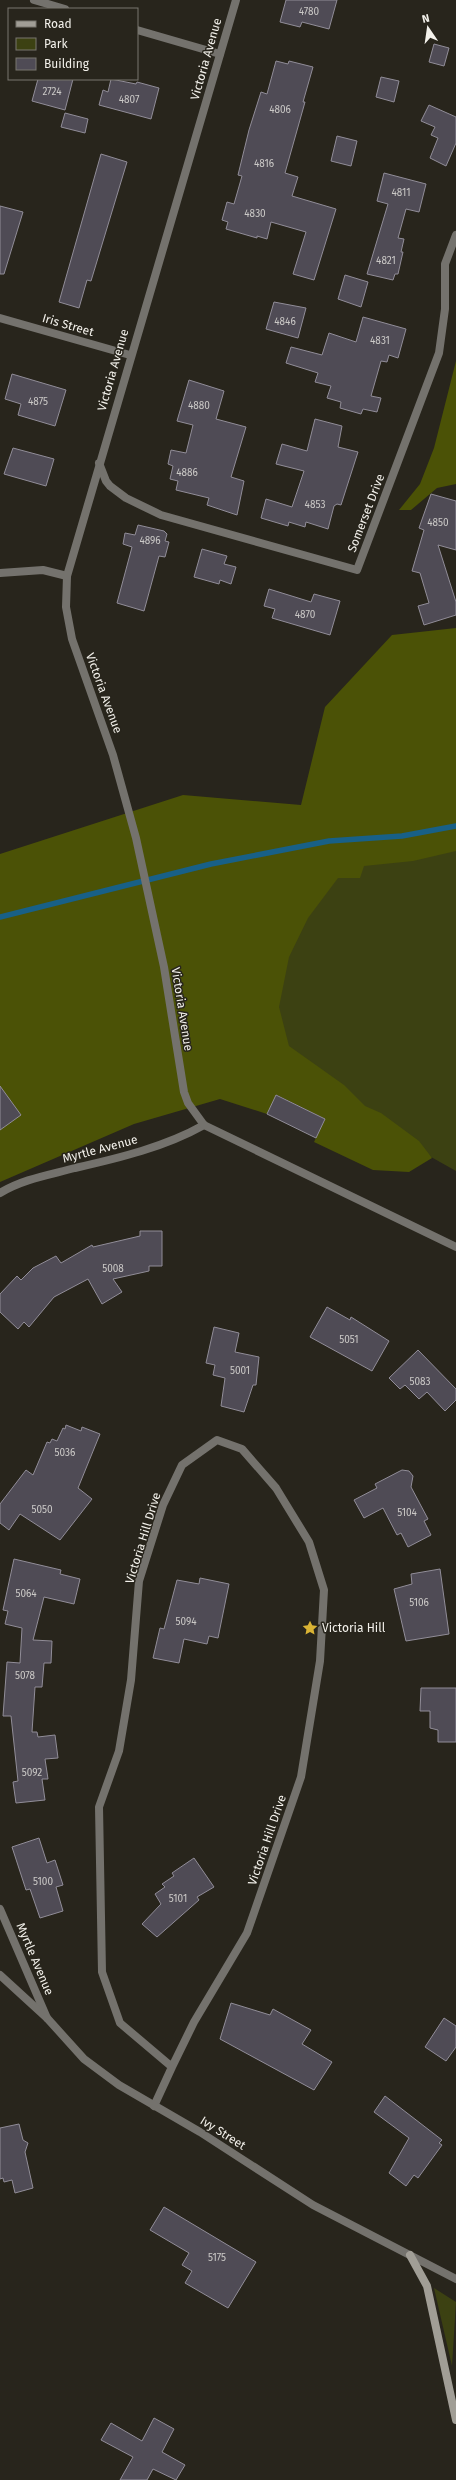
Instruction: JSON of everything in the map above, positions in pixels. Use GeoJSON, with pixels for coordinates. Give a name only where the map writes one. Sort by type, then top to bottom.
{"type":"FeatureCollection","features":[{"type":"Feature","properties":{"kind":"main road"},"geometry":{"type":"LineString","coordinates":[[410,2255],[427,2286],[456,2420]]}},
{"type":"Feature","properties":{"kind":"street"},"geometry":{"type":"LineString","coordinates":[[34,0],[62,8]]}},
{"type":"Feature","properties":{"kind":"street","name":"Victoria Avenue"},"geometry":{"type":"LineString","coordinates":[[236,0],[130,355],[67,576],[66,607],[72,639],[113,755],[136,838],[164,968],[184,1092],[191,1109],[204,1125],[456,1247]]}},
{"type":"Feature","properties":{"kind":"street"},"geometry":{"type":"LineString","coordinates":[[138,30],[220,54]]}},
{"type":"Feature","properties":{"kind":"street","name":"Somerset Drive"},"geometry":{"type":"LineString","coordinates":[[99,463],[106,481],[126,498],[161,515],[357,570],[439,353],[445,309],[445,264],[456,235]]}},
{"type":"Feature","properties":{"kind":"street","name":"Iris Street"},"geometry":{"type":"LineString","coordinates":[[0,318],[130,355]]}},
{"type":"Feature","properties":{"kind":"street"},"geometry":{"type":"LineString","coordinates":[[0,574],[43,570],[67,576]]}},
{"type":"Feature","properties":{"kind":"street","name":"Myrtle Avenue"},"geometry":{"type":"LineString","coordinates":[[0,1193],[12,1186],[44,1176],[179,1139],[204,1125]]}},
{"type":"Feature","properties":{"kind":"street","name":"Victoria Hill Drive"},"geometry":{"type":"LineString","coordinates":[[154,2106],[194,2022],[247,1933],[301,1776],[320,1661],[324,1590],[309,1542],[276,1488],[242,1449],[217,1440],[182,1465],[163,1505],[139,1581],[131,1680],[119,1751],[99,1807],[102,1972],[120,2023],[172,2067]]}},
{"type":"Feature","properties":{"kind":"street","name":"Myrtle Avenue"},"geometry":{"type":"LineString","coordinates":[[0,1909],[47,2018]]}},
{"type":"Feature","properties":{"kind":"street","name":"Ivy Street"},"geometry":{"type":"LineString","coordinates":[[0,1975],[47,2018],[84,2059],[119,2085],[200,2132],[313,2206],[456,2279]]}},
{"type":"Feature","properties":{"kind":"green space"},"geometry":{"type":"Polygon","coordinates":[[[456,361],[456,484],[437,488],[411,510],[399,510],[420,484],[434,448],[456,361]]]}},
{"type":"Feature","properties":{"kind":"green space"},"geometry":{"type":"Polygon","coordinates":[[[456,628],[456,851],[413,861],[364,866],[360,878],[338,878],[308,918],[289,957],[279,1007],[289,1046],[344,1085],[365,1106],[381,1113],[419,1141],[432,1158],[409,1172],[373,1170],[314,1142],[325,1119],[277,1095],[267,1114],[220,1099],[134,1124],[0,1182],[0,854],[183,795],[301,805],[325,707],[392,635],[456,628]]]}},
{"type":"Feature","properties":{"kind":"green space"},"geometry":{"type":"Polygon","coordinates":[[[456,782],[456,1171],[214,1035],[159,850],[456,782]]]}},
{"type":"Feature","properties":{"kind":"green space"},"geometry":{"type":"Polygon","coordinates":[[[434,2288],[456,2302],[452,2366],[434,2288]]]}},
{"type":"Feature","properties":{"kind":"building"},"geometry":{"type":"Polygon","coordinates":[[[286,0],[337,0],[329,29],[302,22],[300,27],[280,22],[286,0]]]}},
{"type":"Feature","properties":{"kind":"building"},"geometry":{"type":"Polygon","coordinates":[[[434,44],[449,48],[444,66],[429,62],[434,44]]]}},
{"type":"Feature","properties":{"kind":"building"},"geometry":{"type":"Polygon","coordinates":[[[276,61],[288,64],[289,61],[313,67],[303,102],[305,102],[285,173],[298,177],[292,196],[336,209],[314,280],[293,274],[306,232],[271,222],[267,239],[257,236],[257,238],[226,229],[228,222],[222,220],[227,202],[234,204],[242,176],[238,175],[249,130],[261,92],[267,94],[276,61]]]}},
{"type":"Feature","properties":{"kind":"building"},"geometry":{"type":"Polygon","coordinates":[[[381,77],[399,81],[394,102],[376,97],[381,77]]]}},
{"type":"Feature","properties":{"kind":"building"},"geometry":{"type":"Polygon","coordinates":[[[38,80],[73,80],[65,110],[32,101],[38,80]]]}},
{"type":"Feature","properties":{"kind":"building"},"geometry":{"type":"Polygon","coordinates":[[[111,80],[136,84],[137,82],[159,88],[151,119],[99,105],[103,90],[108,92],[111,80]]]}},
{"type":"Feature","properties":{"kind":"building"},"geometry":{"type":"Polygon","coordinates":[[[429,105],[456,117],[456,143],[446,166],[430,158],[438,138],[431,135],[435,127],[421,121],[429,105]]]}},
{"type":"Feature","properties":{"kind":"building"},"geometry":{"type":"Polygon","coordinates":[[[65,113],[88,119],[85,133],[61,127],[65,113]]]}},
{"type":"Feature","properties":{"kind":"building"},"geometry":{"type":"Polygon","coordinates":[[[337,136],[357,141],[351,166],[331,161],[337,136]]]}},
{"type":"Feature","properties":{"kind":"building"},"geometry":{"type":"Polygon","coordinates":[[[101,154],[127,162],[91,281],[87,280],[79,308],[59,302],[101,154]]]}},
{"type":"Feature","properties":{"kind":"building"},"geometry":{"type":"Polygon","coordinates":[[[384,173],[426,184],[419,212],[406,209],[398,238],[404,239],[401,252],[403,252],[398,274],[395,274],[393,280],[367,274],[388,204],[377,201],[384,173]]]}},
{"type":"Feature","properties":{"kind":"building"},"geometry":{"type":"Polygon","coordinates":[[[0,206],[23,212],[4,274],[0,274],[0,206]]]}},
{"type":"Feature","properties":{"kind":"building"},"geometry":{"type":"Polygon","coordinates":[[[345,275],[368,282],[361,307],[338,299],[345,275]]]}},
{"type":"Feature","properties":{"kind":"building"},"geometry":{"type":"Polygon","coordinates":[[[274,302],[306,308],[298,338],[266,329],[274,302]]]}},
{"type":"Feature","properties":{"kind":"building"},"geometry":{"type":"Polygon","coordinates":[[[363,317],[406,329],[398,358],[389,355],[387,362],[381,361],[371,396],[381,398],[377,412],[363,409],[361,414],[340,408],[341,402],[327,398],[331,386],[315,382],[318,373],[286,363],[291,347],[322,355],[329,333],[356,342],[363,317]]]}},
{"type":"Feature","properties":{"kind":"building"},"geometry":{"type":"Polygon","coordinates":[[[12,374],[66,390],[55,426],[18,415],[21,404],[5,399],[12,374]]]}},
{"type":"Feature","properties":{"kind":"building"},"geometry":{"type":"Polygon","coordinates":[[[189,380],[224,391],[216,419],[246,427],[231,477],[244,481],[237,515],[207,505],[209,498],[176,490],[178,481],[170,479],[173,466],[168,464],[171,450],[186,453],[193,425],[177,421],[189,380]]]}},
{"type":"Feature","properties":{"kind":"building"},"geometry":{"type":"Polygon","coordinates":[[[315,419],[342,426],[338,447],[358,452],[341,505],[337,504],[334,506],[328,529],[306,522],[305,527],[289,522],[288,526],[261,518],[266,499],[292,507],[304,471],[276,464],[282,444],[307,451],[315,419]]]}},
{"type":"Feature","properties":{"kind":"building"},"geometry":{"type":"Polygon","coordinates":[[[13,448],[54,459],[46,486],[4,474],[13,448]]]}},
{"type":"Feature","properties":{"kind":"building"},"geometry":{"type":"Polygon","coordinates":[[[431,494],[456,501],[456,550],[438,545],[456,602],[456,615],[424,625],[418,606],[429,603],[420,573],[412,571],[424,530],[419,528],[431,494]]]}},
{"type":"Feature","properties":{"kind":"building"},"geometry":{"type":"Polygon","coordinates":[[[138,525],[164,531],[167,534],[165,541],[169,542],[165,557],[159,556],[144,611],[117,603],[132,547],[123,544],[125,533],[135,535],[138,525]]]}},
{"type":"Feature","properties":{"kind":"building"},"geometry":{"type":"Polygon","coordinates":[[[202,549],[227,556],[224,564],[236,567],[231,584],[220,580],[219,584],[194,577],[202,549]]]}},
{"type":"Feature","properties":{"kind":"building"},"geometry":{"type":"Polygon","coordinates":[[[269,589],[311,602],[314,594],[340,601],[330,635],[272,618],[275,609],[264,606],[269,589]]]}},
{"type":"Feature","properties":{"kind":"building"},"geometry":{"type":"Polygon","coordinates":[[[0,1086],[21,1115],[0,1130],[0,1086]]]}},
{"type":"Feature","properties":{"kind":"building"},"geometry":{"type":"Polygon","coordinates":[[[276,1095],[325,1119],[316,1138],[267,1114],[276,1095]]]}},
{"type":"Feature","properties":{"kind":"building"},"geometry":{"type":"Polygon","coordinates":[[[140,1231],[162,1231],[162,1266],[149,1266],[149,1271],[113,1279],[122,1292],[102,1304],[88,1279],[54,1297],[29,1327],[24,1322],[18,1329],[0,1312],[0,1294],[17,1276],[21,1280],[33,1268],[56,1256],[61,1263],[92,1245],[93,1247],[140,1236],[140,1231]]]}},
{"type":"Feature","properties":{"kind":"building"},"geometry":{"type":"Polygon","coordinates":[[[327,1307],[350,1320],[351,1317],[389,1341],[372,1371],[310,1337],[327,1307]]]}},
{"type":"Feature","properties":{"kind":"building"},"geometry":{"type":"Polygon","coordinates":[[[214,1327],[239,1333],[235,1352],[259,1357],[256,1385],[253,1385],[244,1412],[221,1406],[225,1378],[213,1375],[215,1365],[206,1363],[214,1327]]]}},
{"type":"Feature","properties":{"kind":"building"},"geometry":{"type":"Polygon","coordinates":[[[418,1350],[456,1389],[456,1400],[445,1411],[427,1392],[419,1399],[405,1385],[400,1389],[389,1378],[418,1350]]]}},
{"type":"Feature","properties":{"kind":"building"},"geometry":{"type":"Polygon","coordinates":[[[66,1425],[81,1431],[82,1427],[100,1434],[78,1488],[92,1499],[60,1540],[20,1514],[9,1530],[0,1523],[0,1504],[26,1470],[33,1475],[47,1442],[50,1443],[52,1439],[57,1441],[66,1425]]]}},
{"type":"Feature","properties":{"kind":"building"},"geometry":{"type":"Polygon","coordinates":[[[402,1470],[409,1471],[413,1476],[411,1487],[428,1519],[424,1521],[431,1535],[408,1547],[401,1533],[397,1535],[383,1508],[364,1518],[354,1500],[377,1488],[375,1484],[402,1470]]]}},
{"type":"Feature","properties":{"kind":"building"},"geometry":{"type":"Polygon","coordinates":[[[14,1559],[61,1570],[60,1574],[80,1579],[74,1604],[44,1597],[33,1640],[52,1641],[51,1663],[44,1663],[42,1687],[35,1687],[32,1732],[37,1732],[38,1737],[55,1735],[58,1758],[45,1759],[48,1779],[42,1779],[45,1800],[16,1803],[13,1782],[18,1781],[11,1716],[3,1716],[7,1662],[20,1663],[22,1628],[5,1624],[8,1611],[3,1610],[14,1559]]]}},
{"type":"Feature","properties":{"kind":"building"},"geometry":{"type":"Polygon","coordinates":[[[440,1569],[449,1634],[406,1641],[394,1589],[412,1584],[411,1574],[440,1569]]]}},
{"type":"Feature","properties":{"kind":"building"},"geometry":{"type":"Polygon","coordinates":[[[200,1578],[229,1584],[218,1638],[209,1636],[207,1644],[184,1639],[179,1663],[153,1658],[160,1628],[164,1629],[177,1580],[199,1584],[200,1578]]]}},
{"type":"Feature","properties":{"kind":"building"},"geometry":{"type":"Polygon","coordinates":[[[421,1688],[456,1688],[456,1742],[438,1742],[438,1730],[430,1728],[430,1711],[420,1711],[421,1688]]]}},
{"type":"Feature","properties":{"kind":"building"},"geometry":{"type":"Polygon","coordinates":[[[39,1838],[47,1863],[55,1860],[63,1885],[56,1887],[63,1911],[40,1918],[30,1889],[26,1890],[12,1847],[39,1838]]]}},
{"type":"Feature","properties":{"kind":"building"},"geometry":{"type":"Polygon","coordinates":[[[194,1858],[214,1887],[197,1897],[199,1900],[157,1937],[142,1924],[161,1904],[155,1894],[165,1887],[162,1884],[174,1876],[172,1873],[194,1858]]]}},
{"type":"Feature","properties":{"kind":"building"},"geometry":{"type":"Polygon","coordinates":[[[231,2003],[270,2015],[273,2009],[311,2030],[302,2044],[332,2062],[314,2090],[220,2039],[231,2003]]]}},
{"type":"Feature","properties":{"kind":"building"},"geometry":{"type":"Polygon","coordinates":[[[444,2018],[456,2026],[456,2047],[446,2061],[425,2047],[444,2018]]]}},
{"type":"Feature","properties":{"kind":"building"},"geometry":{"type":"Polygon","coordinates":[[[385,2096],[442,2140],[439,2143],[442,2145],[418,2178],[414,2175],[406,2186],[389,2173],[409,2138],[374,2112],[385,2096]]]}},
{"type":"Feature","properties":{"kind":"building"},"geometry":{"type":"Polygon","coordinates":[[[19,2124],[23,2140],[28,2143],[25,2152],[33,2188],[15,2193],[12,2180],[4,2182],[3,2178],[0,2179],[0,2128],[19,2124]]]}},
{"type":"Feature","properties":{"kind":"building"},"geometry":{"type":"Polygon","coordinates":[[[164,2207],[256,2262],[228,2308],[185,2283],[192,2271],[182,2265],[189,2253],[150,2230],[164,2207]]]}},
{"type":"Feature","properties":{"kind":"building"},"geometry":{"type":"Polygon","coordinates":[[[154,2418],[174,2429],[162,2452],[185,2465],[176,2480],[153,2469],[147,2480],[120,2480],[133,2457],[101,2440],[111,2423],[142,2441],[154,2418]]]}},
{"type":"Feature","properties":{"kind":"waterway"},"geometry":{"type":"LineString","coordinates":[[0,917],[211,864],[329,841],[402,836],[456,826]]}},
{"type":"Feature","properties":{"kind":"place","name":"Victoria Hill"},"geometry":{"type":"Point","coordinates":[310,1628]}}]}
